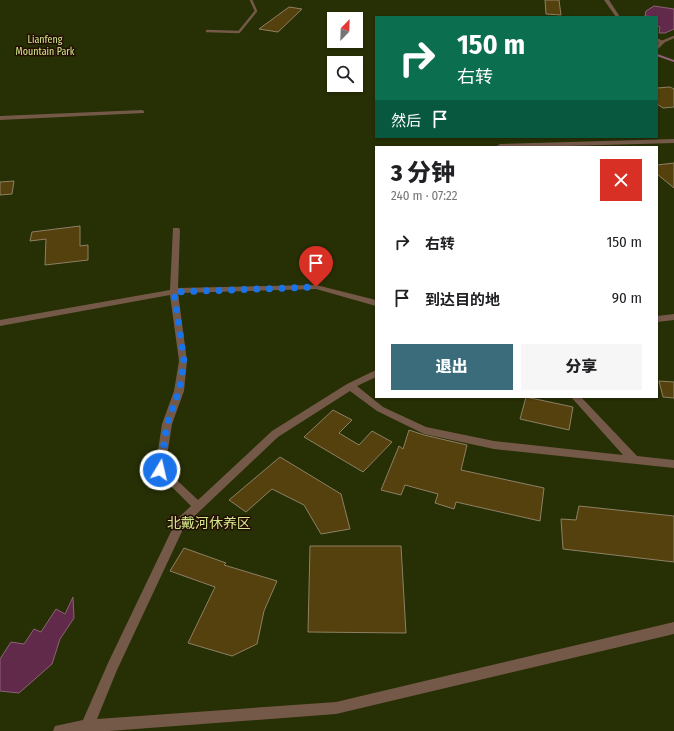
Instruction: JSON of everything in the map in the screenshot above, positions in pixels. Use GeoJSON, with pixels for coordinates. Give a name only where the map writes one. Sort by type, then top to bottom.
{"type":"FeatureCollection","features":[{"type":"Feature","properties":{"kind":"street"},"geometry":{"type":"LineString","coordinates":[[606,0],[617,16]]}},
{"type":"Feature","properties":{"kind":"street"},"geometry":{"type":"LineString","coordinates":[[0,118],[142,112]]}},
{"type":"Feature","properties":{"kind":"street"},"geometry":{"type":"LineString","coordinates":[[500,146],[579,145],[674,141]]}},
{"type":"Feature","properties":{"kind":"street"},"geometry":{"type":"LineString","coordinates":[[176,230],[174,292],[184,361],[179,391],[167,424],[160,470],[198,506]]}},
{"type":"Feature","properties":{"kind":"street"},"geometry":{"type":"LineString","coordinates":[[0,323],[174,292],[316,287],[375,303]]}},
{"type":"Feature","properties":{"kind":"street"},"geometry":{"type":"LineString","coordinates":[[658,319],[674,317]]}},
{"type":"Feature","properties":{"kind":"street"},"geometry":{"type":"LineString","coordinates":[[87,726],[112,667],[181,522],[274,434],[350,386],[375,374]]}},
{"type":"Feature","properties":{"kind":"street"},"geometry":{"type":"LineString","coordinates":[[350,386],[380,409],[424,430],[494,445],[674,464]]}},
{"type":"Feature","properties":{"kind":"street"},"geometry":{"type":"LineString","coordinates":[[577,398],[634,460]]}},
{"type":"Feature","properties":{"kind":"street"},"geometry":{"type":"LineString","coordinates":[[60,731],[87,726],[336,708],[674,628]]}},
{"type":"Feature","properties":{"kind":"lane"},"geometry":{"type":"LineString","coordinates":[[208,31],[239,32],[256,11],[251,0]]}},
{"type":"Feature","properties":{"kind":"lane"},"geometry":{"type":"LineString","coordinates":[[660,41],[674,37]]}},
{"type":"Feature","properties":{"kind":"green space","name":"北戴河休养区"},"geometry":{"type":"Polygon","coordinates":[[[0,0],[674,0],[674,731],[0,731],[0,0]]]}},
{"type":"Feature","properties":{"kind":"shaded area"},"geometry":{"type":"Polygon","coordinates":[[[654,6],[674,9],[674,29],[665,33],[659,33],[660,27],[658,26],[658,16],[645,16],[646,11],[654,6]]]}},
{"type":"Feature","properties":{"kind":"shaded area"},"geometry":{"type":"Polygon","coordinates":[[[73,597],[74,618],[60,639],[52,664],[19,693],[0,691],[0,659],[11,642],[24,644],[34,629],[41,632],[56,609],[65,614],[73,597]]]}},
{"type":"Feature","properties":{"kind":"building"},"geometry":{"type":"Polygon","coordinates":[[[545,0],[559,0],[561,15],[546,14],[545,0]]]}},
{"type":"Feature","properties":{"kind":"building"},"geometry":{"type":"Polygon","coordinates":[[[289,7],[302,9],[278,32],[259,29],[289,7]]]}},
{"type":"Feature","properties":{"kind":"building"},"geometry":{"type":"Polygon","coordinates":[[[670,87],[674,89],[674,107],[663,108],[658,105],[658,88],[670,87]]]}},
{"type":"Feature","properties":{"kind":"building"},"geometry":{"type":"Polygon","coordinates":[[[674,163],[674,188],[658,175],[658,165],[674,163]]]}},
{"type":"Feature","properties":{"kind":"building"},"geometry":{"type":"Polygon","coordinates":[[[14,181],[12,194],[0,195],[0,182],[14,181]]]}},
{"type":"Feature","properties":{"kind":"building"},"geometry":{"type":"Polygon","coordinates":[[[80,226],[80,246],[88,245],[88,260],[45,265],[46,239],[30,241],[32,232],[80,226]]]}},
{"type":"Feature","properties":{"kind":"building"},"geometry":{"type":"Polygon","coordinates":[[[659,381],[674,382],[674,398],[663,397],[659,381]]]}},
{"type":"Feature","properties":{"kind":"building"},"geometry":{"type":"Polygon","coordinates":[[[526,398],[573,407],[569,430],[520,419],[526,398]]]}},
{"type":"Feature","properties":{"kind":"building"},"geometry":{"type":"Polygon","coordinates":[[[333,410],[352,420],[339,433],[359,445],[372,431],[392,442],[363,472],[304,437],[333,410]]]}},
{"type":"Feature","properties":{"kind":"building"},"geometry":{"type":"Polygon","coordinates":[[[409,430],[467,445],[461,470],[544,488],[540,521],[456,502],[454,509],[435,503],[438,494],[405,485],[401,495],[381,490],[399,446],[403,449],[409,430]]]}},
{"type":"Feature","properties":{"kind":"building"},"geometry":{"type":"Polygon","coordinates":[[[280,457],[341,494],[350,529],[321,534],[304,505],[272,489],[246,512],[229,500],[280,457]]]}},
{"type":"Feature","properties":{"kind":"building"},"geometry":{"type":"Polygon","coordinates":[[[579,506],[674,516],[674,562],[563,549],[561,519],[576,520],[579,506]]]}},
{"type":"Feature","properties":{"kind":"building"},"geometry":{"type":"Polygon","coordinates":[[[310,546],[401,546],[406,633],[308,632],[310,546]]]}},
{"type":"Feature","properties":{"kind":"building"},"geometry":{"type":"Polygon","coordinates":[[[184,548],[226,563],[224,565],[277,581],[264,611],[257,644],[232,656],[188,643],[215,587],[170,571],[184,548]]]}},
{"type":"Feature","properties":{"kind":"waterway"},"geometry":{"type":"LineString","coordinates":[[658,55],[674,61]]}},
{"type":"Feature","properties":{"kind":"route"},"geometry":{"type":"LineString","coordinates":[[160,470],[167,424],[179,391],[184,361],[174,292],[316,287]]}},
{"type":"Feature","properties":{"kind":"park label","name":"Lianfeng Mountain Park"},"geometry":{"type":"Point","coordinates":[45,44]}}]}
